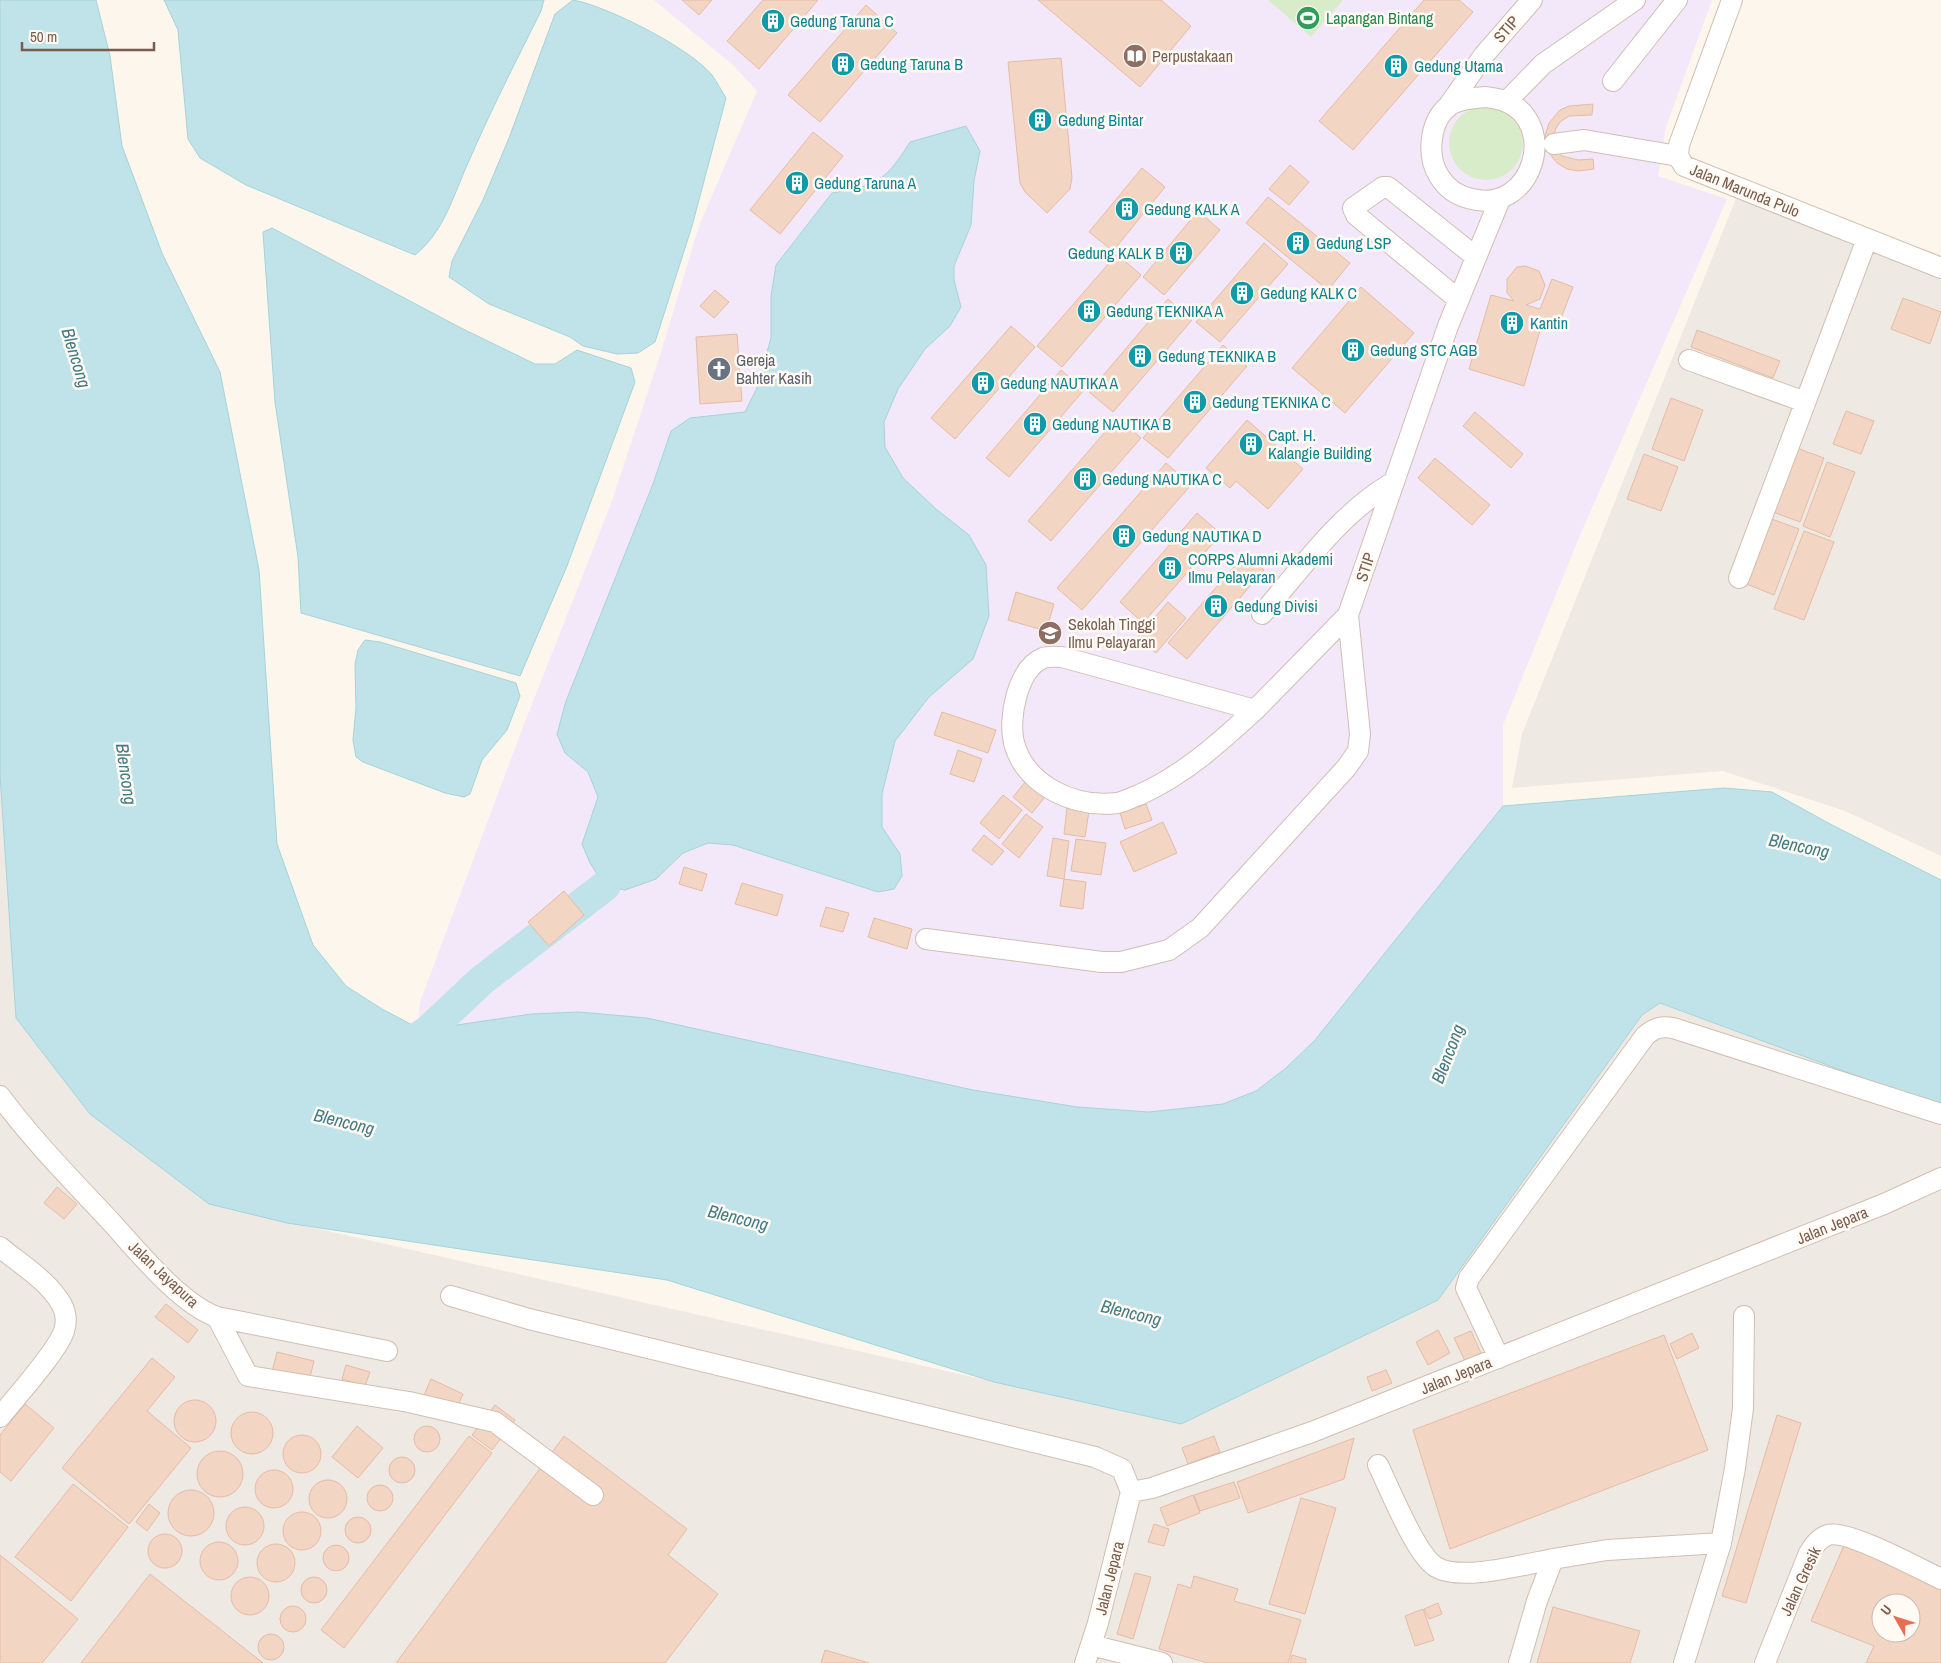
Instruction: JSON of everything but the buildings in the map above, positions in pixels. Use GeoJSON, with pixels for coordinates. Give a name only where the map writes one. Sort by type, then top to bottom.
{"type":"FeatureCollection","features":[{"type":"Feature","properties":{"kind":"street","name":"STIP"},"geometry":{"type":"LineString","coordinates":[[1446,108],[1484,56],[1532,0]]}},
{"type":"Feature","properties":{"kind":"street"},"geometry":{"type":"LineString","coordinates":[[1506,102],[1543,64],[1635,0]]}},
{"type":"Feature","properties":{"kind":"street"},"geometry":{"type":"LineString","coordinates":[[1613,81],[1677,0]]}},
{"type":"Feature","properties":{"kind":"street","name":"Jalan Marunda Pulo"},"geometry":{"type":"LineString","coordinates":[[1732,0],[1679,145],[1678,156],[1684,166],[1941,268]]}},
{"type":"Feature","properties":{"kind":"street"},"geometry":{"type":"LineString","coordinates":[[1545,148],[1522,114],[1506,102],[1486,97],[1466,100],[1446,108],[1436,126],[1431,146],[1433,167],[1444,184],[1460,197],[1480,202],[1500,199],[1518,188],[1545,148],[1584,140],[1678,156]]}},
{"type":"Feature","properties":{"kind":"street"},"geometry":{"type":"LineString","coordinates":[[1459,300],[1356,215],[1353,208],[1383,187],[1388,187],[1476,257]]}},
{"type":"Feature","properties":{"kind":"street","name":"STIP"},"geometry":{"type":"LineString","coordinates":[[1255,710],[1062,657],[1052,657],[1042,658],[1022,681],[1014,704],[1011,727],[1014,745],[1029,770],[1040,782],[1060,795],[1087,802],[1119,803],[1153,788],[1187,769],[1255,710],[1348,615],[1392,484],[1459,300],[1500,199]]}},
{"type":"Feature","properties":{"kind":"street"},"geometry":{"type":"LineString","coordinates":[[1739,578],[1867,240]]}},
{"type":"Feature","properties":{"kind":"street"},"geometry":{"type":"LineString","coordinates":[[1689,360],[1805,402]]}},
{"type":"Feature","properties":{"kind":"street"},"geometry":{"type":"LineString","coordinates":[[1262,614],[1344,519],[1368,497],[1392,484]]}},
{"type":"Feature","properties":{"kind":"street"},"geometry":{"type":"LineString","coordinates":[[926,939],[1079,961],[1121,962],[1169,950],[1190,936],[1281,841],[1347,767],[1358,751],[1360,734],[1348,615]]}},
{"type":"Feature","properties":{"kind":"street"},"geometry":{"type":"LineString","coordinates":[[1499,1358],[1466,1288],[1469,1278],[1645,1036],[1653,1029],[1663,1026],[1673,1028],[1941,1114]]}},
{"type":"Feature","properties":{"kind":"street","name":"Jalan Jayapura"},"geometry":{"type":"LineString","coordinates":[[0,1096],[28,1133],[153,1268],[199,1308],[217,1317],[387,1351]]}},
{"type":"Feature","properties":{"kind":"street","name":"Jalan Jepara"},"geometry":{"type":"LineString","coordinates":[[1088,1654],[1131,1492],[1152,1488],[1312,1432],[1884,1204],[1941,1178]]}},
{"type":"Feature","properties":{"kind":"street"},"geometry":{"type":"LineString","coordinates":[[0,1247],[56,1296],[63,1306],[66,1318],[61,1340],[0,1417]]}},
{"type":"Feature","properties":{"kind":"street"},"geometry":{"type":"LineString","coordinates":[[451,1296],[529,1319],[1095,1457],[1122,1469],[1131,1492]]}},
{"type":"Feature","properties":{"kind":"street"},"geometry":{"type":"LineString","coordinates":[[1684,1663],[1722,1543],[1742,1408],[1744,1316]]}},
{"type":"Feature","properties":{"kind":"street"},"geometry":{"type":"LineString","coordinates":[[217,1317],[248,1376],[409,1402],[495,1422],[593,1495]]}},
{"type":"Feature","properties":{"kind":"street"},"geometry":{"type":"LineString","coordinates":[[1378,1465],[1424,1555],[1437,1567],[1450,1572],[1471,1572],[1607,1550],[1722,1543]]}},
{"type":"Feature","properties":{"kind":"street","name":"Jalan Gresik"},"geometry":{"type":"LineString","coordinates":[[1765,1663],[1809,1553],[1820,1539],[1829,1534],[1848,1536],[1941,1580]]}},
{"type":"Feature","properties":{"kind":"street"},"geometry":{"type":"LineString","coordinates":[[1518,1663],[1537,1601],[1553,1559]]}},
{"type":"Feature","properties":{"kind":"street"},"geometry":{"type":"LineString","coordinates":[[1088,1654],[1162,1663]]}},
{"type":"Feature","properties":{"kind":"shaded area","name":"Sekolah Tinggi Ilmu Pelayaran"},"geometry":{"type":"Polygon","coordinates":[[[654,0],[1712,0],[1666,127],[1658,176],[1727,199],[1578,540],[1503,725],[1503,806],[1315,1040],[1286,1068],[1255,1091],[1223,1104],[1197,1108],[1149,1112],[1077,1107],[973,1090],[647,1018],[531,1014],[446,1027],[418,1028],[420,1002],[523,727],[612,501],[662,349],[699,226],[757,91],[734,66],[654,0]]]}},
{"type":"Feature","properties":{"kind":"shaded area"},"geometry":{"type":"Polygon","coordinates":[[[1741,186],[1941,255],[1941,856],[1845,811],[1723,771],[1512,788],[1522,734],[1741,186]]]}},
{"type":"Feature","properties":{"kind":"shaded area"},"geometry":{"type":"Polygon","coordinates":[[[0,775],[209,1204],[1180,1424],[1438,1300],[1642,1015],[1660,1003],[1941,1107],[1941,1663],[0,1663],[0,775]]]}},
{"type":"Feature","properties":{"kind":"green space","name":"Lapangan Bintang"},"geometry":{"type":"Polygon","coordinates":[[[1268,0],[1343,0],[1311,37],[1268,0]]]}},
{"type":"Feature","properties":{"kind":"green space"},"geometry":{"type":"Polygon","coordinates":[[[1486,106],[1507,112],[1517,122],[1523,143],[1517,164],[1507,174],[1486,180],[1465,174],[1455,164],[1449,143],[1455,122],[1465,112],[1486,106]]]}},
{"type":"Feature","properties":{"kind":"water","name":"Blencong"},"geometry":{"type":"Polygon","coordinates":[[[0,0],[96,0],[110,56],[122,146],[162,253],[220,372],[259,570],[277,844],[313,945],[346,986],[382,1009],[418,1028],[430,1029],[531,1014],[579,1012],[647,1018],[973,1090],[1077,1107],[1149,1112],[1223,1104],[1256,1091],[1286,1068],[1315,1040],[1503,806],[1724,788],[1772,792],[1832,825],[1941,880],[1941,1107],[1660,1003],[1642,1015],[1438,1300],[1181,1424],[994,1382],[667,1280],[287,1223],[209,1204],[90,1114],[16,1018],[0,775],[0,0]]]}},
{"type":"Feature","properties":{"kind":"water"},"geometry":{"type":"Polygon","coordinates":[[[164,0],[544,0],[541,11],[485,125],[447,213],[433,236],[415,255],[246,185],[200,158],[188,139],[178,30],[164,0]]]}},
{"type":"Feature","properties":{"kind":"water"},"geometry":{"type":"Polygon","coordinates":[[[573,0],[606,10],[626,19],[686,53],[712,75],[726,98],[692,226],[655,342],[638,353],[617,354],[583,346],[570,337],[489,304],[449,277],[452,261],[483,200],[509,138],[555,14],[573,0]]]}},
{"type":"Feature","properties":{"kind":"water"},"geometry":{"type":"Polygon","coordinates":[[[966,126],[980,151],[974,181],[971,225],[954,266],[954,280],[961,307],[950,326],[925,349],[898,389],[884,422],[885,447],[903,478],[936,509],[969,535],[986,565],[989,616],[973,659],[929,697],[895,741],[882,794],[882,827],[900,854],[902,876],[894,889],[878,892],[733,845],[708,843],[683,853],[656,879],[625,890],[605,886],[590,863],[582,844],[598,797],[588,772],[565,753],[557,734],[566,701],[653,484],[671,431],[690,418],[745,412],[757,388],[771,338],[771,296],[776,265],[832,193],[870,184],[886,174],[894,166],[910,142],[966,126]]]}},
{"type":"Feature","properties":{"kind":"water"},"geometry":{"type":"Polygon","coordinates":[[[272,228],[461,328],[535,364],[555,364],[577,350],[631,368],[635,382],[567,566],[520,676],[301,613],[298,557],[275,402],[263,232],[272,228]]]}},
{"type":"Feature","properties":{"kind":"water"},"geometry":{"type":"Polygon","coordinates":[[[365,640],[380,642],[516,683],[520,696],[507,730],[482,760],[470,794],[464,797],[445,793],[363,762],[356,757],[353,740],[356,708],[355,664],[358,650],[365,640]]]}},
{"type":"Feature","properties":{"kind":"waterway"},"geometry":{"type":"LineString","coordinates":[[395,1054],[430,1029],[482,980],[605,886]]}},
{"type":"Feature","properties":{"kind":"place","name":"Lapangan Bintang"},"geometry":{"type":"Point","coordinates":[1308,18]}},
{"type":"Feature","properties":{"kind":"place","name":"Gedung Taruna C"},"geometry":{"type":"Point","coordinates":[773,21]}},
{"type":"Feature","properties":{"kind":"place","name":"Perpustakaan"},"geometry":{"type":"Point","coordinates":[1135,56]}},
{"type":"Feature","properties":{"kind":"place","name":"Gedung Taruna B"},"geometry":{"type":"Point","coordinates":[843,64]}},
{"type":"Feature","properties":{"kind":"place","name":"Gedung Utama"},"geometry":{"type":"Point","coordinates":[1396,66]}},
{"type":"Feature","properties":{"kind":"place","name":"Gedung Bintar"},"geometry":{"type":"Point","coordinates":[1040,120]}},
{"type":"Feature","properties":{"kind":"place","name":"Gedung Taruna A"},"geometry":{"type":"Point","coordinates":[797,183]}},
{"type":"Feature","properties":{"kind":"place","name":"Gedung KALK A"},"geometry":{"type":"Point","coordinates":[1127,209]}},
{"type":"Feature","properties":{"kind":"place","name":"Gedung LSP"},"geometry":{"type":"Point","coordinates":[1298,243]}},
{"type":"Feature","properties":{"kind":"place","name":"Gedung KALK B"},"geometry":{"type":"Point","coordinates":[1181,253]}},
{"type":"Feature","properties":{"kind":"place","name":"Gedung KALK C"},"geometry":{"type":"Point","coordinates":[1242,293]}},
{"type":"Feature","properties":{"kind":"place","name":"Gedung TEKNIKA A"},"geometry":{"type":"Point","coordinates":[1089,311]}},
{"type":"Feature","properties":{"kind":"place","name":"Kantin"},"geometry":{"type":"Point","coordinates":[1512,323]}},
{"type":"Feature","properties":{"kind":"place","name":"Gedung STC AGB"},"geometry":{"type":"Point","coordinates":[1353,350]}},
{"type":"Feature","properties":{"kind":"place","name":"Gedung TEKNIKA B"},"geometry":{"type":"Point","coordinates":[1140,356]}},
{"type":"Feature","properties":{"kind":"place","name":"Gereja Bahter Kasih"},"geometry":{"type":"Point","coordinates":[719,369]}},
{"type":"Feature","properties":{"kind":"place","name":"Gedung NAUTIKA A"},"geometry":{"type":"Point","coordinates":[983,383]}},
{"type":"Feature","properties":{"kind":"place","name":"Gedung TEKNIKA C"},"geometry":{"type":"Point","coordinates":[1195,402]}},
{"type":"Feature","properties":{"kind":"place","name":"Gedung NAUTIKA B"},"geometry":{"type":"Point","coordinates":[1035,424]}},
{"type":"Feature","properties":{"kind":"place","name":"Capt. H. Kalangie Building"},"geometry":{"type":"Point","coordinates":[1251,444]}},
{"type":"Feature","properties":{"kind":"place","name":"Gedung NAUTIKA C"},"geometry":{"type":"Point","coordinates":[1085,479]}},
{"type":"Feature","properties":{"kind":"place","name":"Gedung NAUTIKA D"},"geometry":{"type":"Point","coordinates":[1124,536]}},
{"type":"Feature","properties":{"kind":"place","name":"CORPS Alumni Akademi Ilmu Pelayaran"},"geometry":{"type":"Point","coordinates":[1170,568]}},
{"type":"Feature","properties":{"kind":"place","name":"Gedung Divisi"},"geometry":{"type":"Point","coordinates":[1216,606]}},
{"type":"Feature","properties":{"kind":"place","name":"Sekolah Tinggi Ilmu Pelayaran"},"geometry":{"type":"Point","coordinates":[1050,633]}}]}
